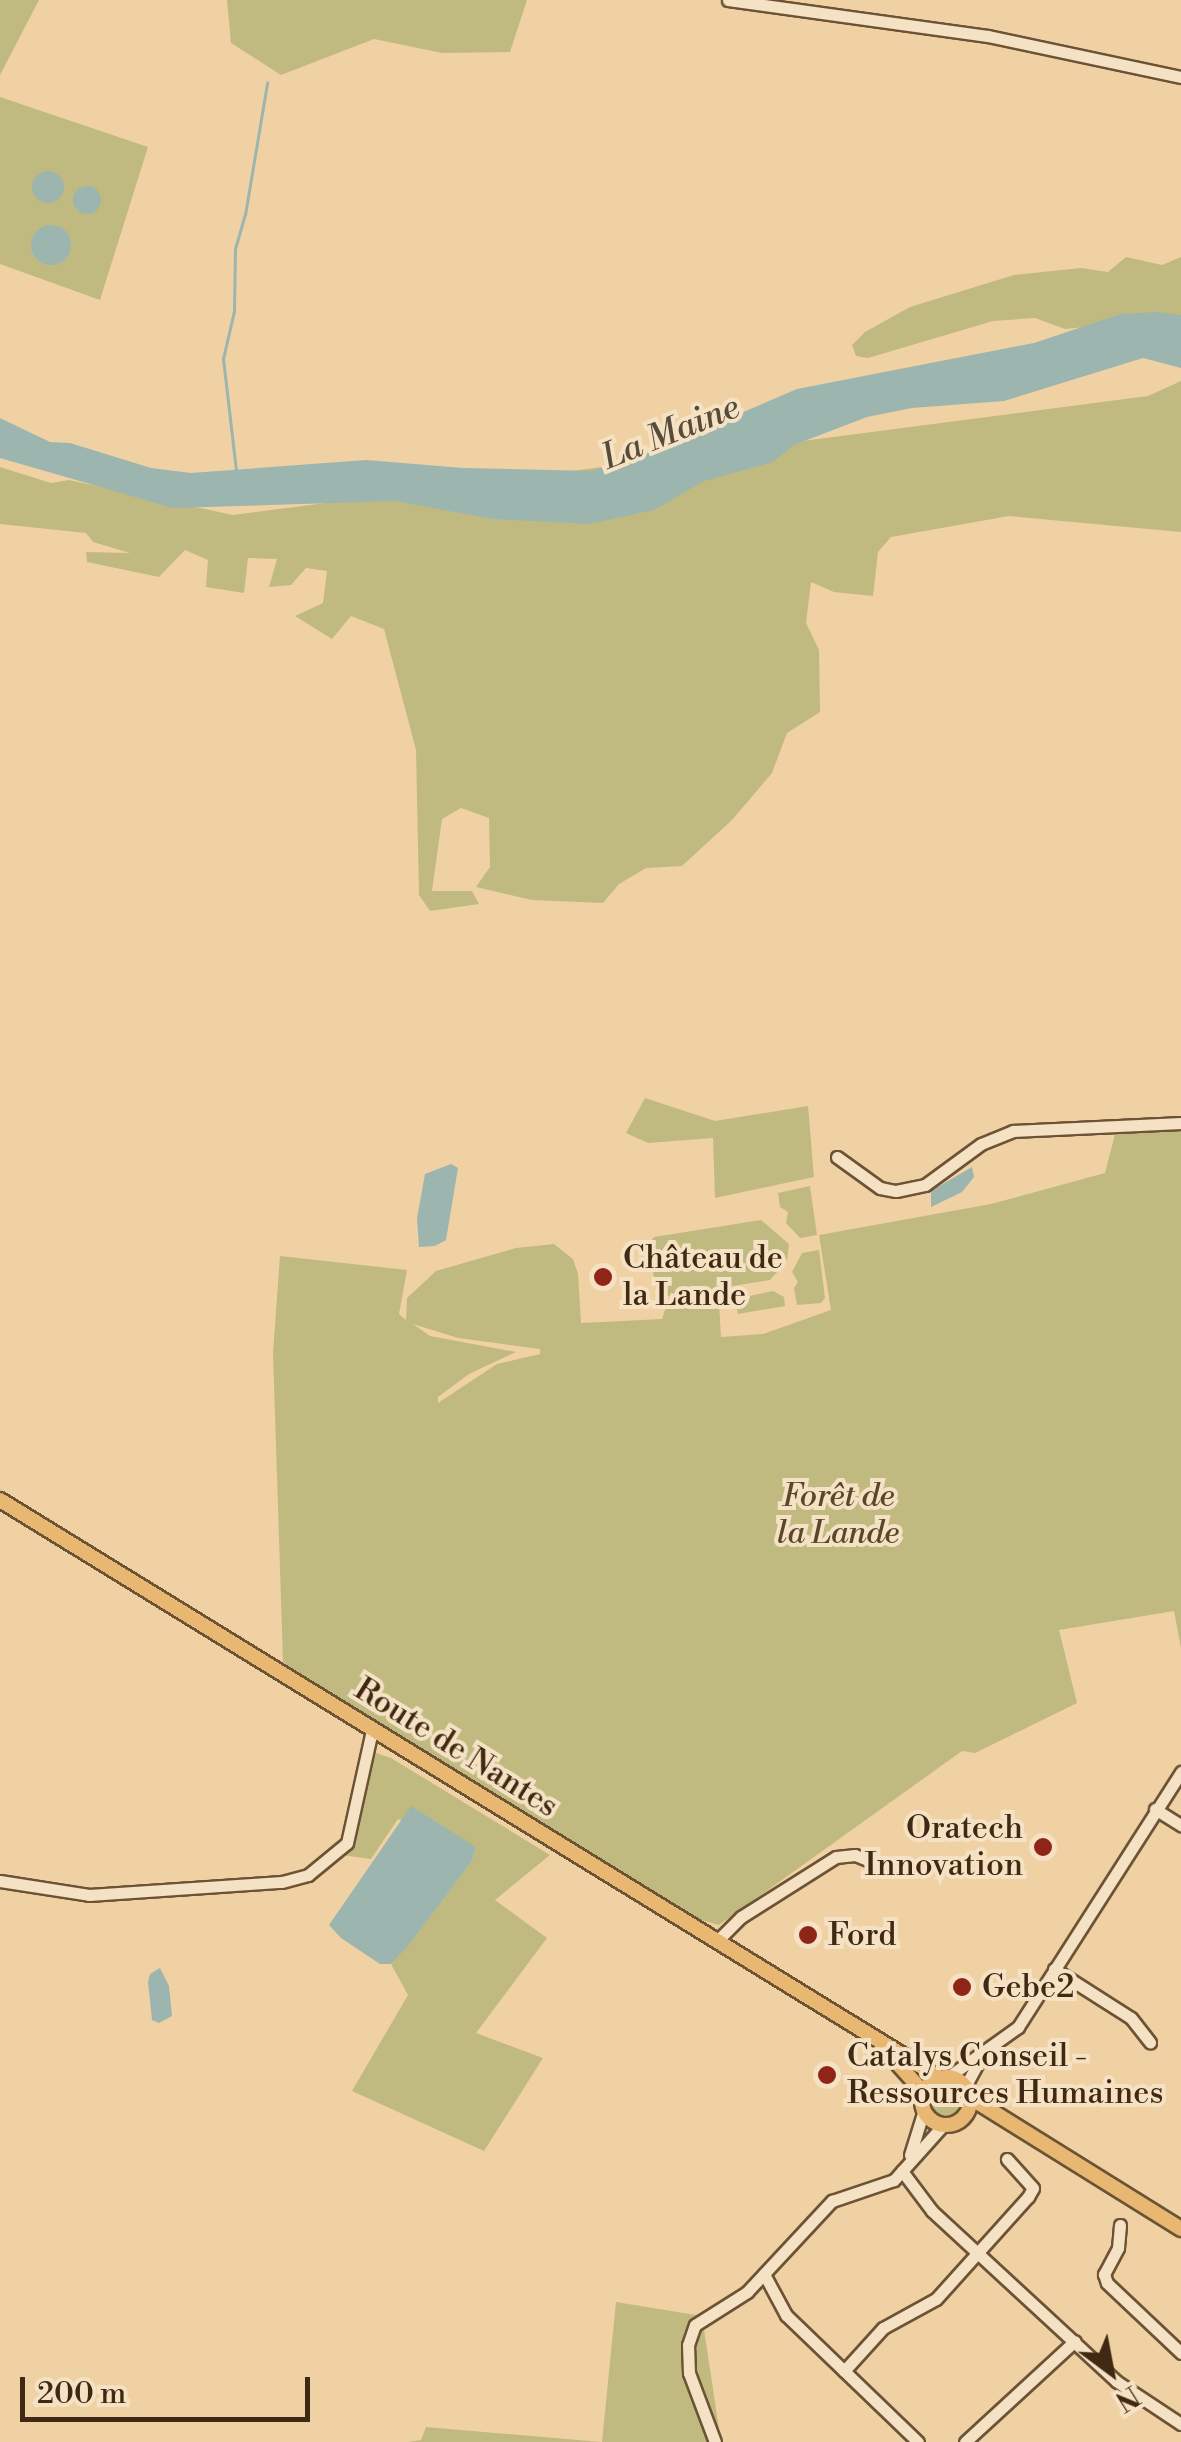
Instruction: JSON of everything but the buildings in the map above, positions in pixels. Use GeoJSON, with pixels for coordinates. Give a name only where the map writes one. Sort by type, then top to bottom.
{"type":"FeatureCollection","features":[{"type":"Feature","properties":{"kind":"main road","name":"Route de Nantes"},"geometry":{"type":"LineString","coordinates":[[0,1500],[882,2045],[944,2078]]}},
{"type":"Feature","properties":{"kind":"main road","name":"Route de Nantes"},"geometry":{"type":"LineString","coordinates":[[882,2045],[924,2093]]}},
{"type":"Feature","properties":{"kind":"main road"},"geometry":{"type":"LineString","coordinates":[[1008,2122],[965,2115],[944,2124],[932,2120],[924,2110],[924,2093],[944,2078],[1181,2229]]}},
{"type":"Feature","properties":{"kind":"main road"},"geometry":{"type":"LineString","coordinates":[[965,2115],[967,2092]]}},
{"type":"Feature","properties":{"kind":"street"},"geometry":{"type":"LineString","coordinates":[[728,0],[988,36],[1181,78]]}},
{"type":"Feature","properties":{"kind":"street"},"geometry":{"type":"LineString","coordinates":[[837,1157],[863,1172],[880,1188],[896,1191],[925,1185],[982,1144],[1013,1131],[1181,1123]]}},
{"type":"Feature","properties":{"kind":"street"},"geometry":{"type":"LineString","coordinates":[[0,1881],[89,1895],[282,1882],[308,1874],[347,1843],[372,1730]]}},
{"type":"Feature","properties":{"kind":"street"},"geometry":{"type":"LineString","coordinates":[[944,2078],[987,2053],[1018,2028],[1181,1772]]}},
{"type":"Feature","properties":{"kind":"street"},"geometry":{"type":"LineString","coordinates":[[1157,1805],[1181,1825]]}},
{"type":"Feature","properties":{"kind":"street"},"geometry":{"type":"LineString","coordinates":[[718,1941],[741,1918],[836,1857],[855,1855],[872,1862]]}},
{"type":"Feature","properties":{"kind":"street"},"geometry":{"type":"LineString","coordinates":[[1054,1969],[1131,2018],[1150,2042]]}},
{"type":"Feature","properties":{"kind":"street"},"geometry":{"type":"LineString","coordinates":[[967,2092],[987,2053]]}},
{"type":"Feature","properties":{"kind":"street"},"geometry":{"type":"LineString","coordinates":[[904,2167],[924,2110]]}},
{"type":"Feature","properties":{"kind":"street"},"geometry":{"type":"LineString","coordinates":[[715,2442],[689,2373],[690,2334],[702,2316],[735,2300],[832,2200],[850,2191],[888,2185],[944,2124]]}},
{"type":"Feature","properties":{"kind":"street"},"geometry":{"type":"LineString","coordinates":[[844,2371],[883,2328],[928,2306],[1034,2188],[1006,2159]]}},
{"type":"Feature","properties":{"kind":"street"},"geometry":{"type":"LineString","coordinates":[[904,2167],[932,2211],[1138,2398],[1181,2424]]}},
{"type":"Feature","properties":{"kind":"street"},"geometry":{"type":"LineString","coordinates":[[1120,2225],[1118,2248],[1104,2274],[1107,2283],[1146,2316],[1181,2354]]}},
{"type":"Feature","properties":{"kind":"street"},"geometry":{"type":"LineString","coordinates":[[764,2274],[786,2315],[918,2442]]}},
{"type":"Feature","properties":{"kind":"street"},"geometry":{"type":"LineString","coordinates":[[966,2442],[1075,2341]]}},
{"type":"Feature","properties":{"kind":"green space"},"geometry":{"type":"Polygon","coordinates":[[[0,0],[39,0],[0,75],[0,0]]]}},
{"type":"Feature","properties":{"kind":"green space"},"geometry":{"type":"Polygon","coordinates":[[[227,0],[527,0],[510,52],[442,53],[374,39],[281,75],[231,43],[227,0]]]}},
{"type":"Feature","properties":{"kind":"green space"},"geometry":{"type":"Polygon","coordinates":[[[0,97],[148,147],[100,300],[0,264],[0,97]]]}},
{"type":"Feature","properties":{"kind":"green space"},"geometry":{"type":"Polygon","coordinates":[[[1126,257],[1162,265],[1181,257],[1181,318],[1065,329],[1035,318],[993,321],[868,358],[856,356],[852,345],[865,332],[910,307],[1014,275],[1081,268],[1108,272],[1126,257]]]}},
{"type":"Feature","properties":{"kind":"green space"},"geometry":{"type":"Polygon","coordinates":[[[1181,381],[1181,532],[1009,516],[891,537],[878,552],[873,596],[834,592],[811,582],[806,623],[819,650],[820,712],[787,733],[772,773],[732,820],[682,866],[646,868],[619,884],[603,903],[532,900],[476,887],[490,867],[489,818],[461,808],[442,819],[432,891],[472,891],[479,904],[430,911],[419,895],[416,750],[384,629],[351,616],[332,639],[295,616],[323,603],[327,571],[306,568],[291,585],[269,587],[277,559],[248,558],[244,593],[206,587],[208,560],[185,550],[159,577],[87,562],[86,552],[130,553],[93,542],[86,533],[0,524],[0,467],[51,483],[69,480],[233,515],[1148,396],[1181,381]]]}},
{"type":"Feature","properties":{"kind":"green space"},"geometry":{"type":"Polygon","coordinates":[[[645,1098],[715,1121],[808,1106],[814,1177],[715,1198],[713,1138],[648,1143],[626,1133],[645,1098]]]}},
{"type":"Feature","properties":{"kind":"green space","name":"Forêt de la Lande"},"geometry":{"type":"Polygon","coordinates":[[[1181,1126],[1181,1648],[1174,1611],[1059,1630],[1077,1703],[975,1753],[962,1751],[719,1925],[701,1920],[367,1726],[283,1662],[273,1353],[280,1256],[407,1270],[399,1314],[406,1320],[407,1298],[436,1271],[516,1248],[554,1244],[573,1259],[578,1274],[581,1323],[662,1319],[666,1307],[714,1301],[719,1303],[721,1337],[763,1334],[831,1310],[819,1235],[991,1204],[1105,1173],[1115,1134],[1181,1126]],[[413,1324],[430,1336],[516,1352],[469,1374],[438,1397],[438,1403],[497,1364],[540,1354],[540,1349],[458,1338],[413,1324]]]}},
{"type":"Feature","properties":{"kind":"green space"},"geometry":{"type":"Polygon","coordinates":[[[810,1186],[817,1235],[800,1238],[786,1223],[788,1212],[780,1207],[778,1193],[810,1186]]]}},
{"type":"Feature","properties":{"kind":"green space"},"geometry":{"type":"Polygon","coordinates":[[[761,1220],[789,1244],[787,1261],[770,1280],[663,1297],[656,1292],[649,1244],[654,1237],[761,1220]]]}},
{"type":"Feature","properties":{"kind":"green space"},"geometry":{"type":"Polygon","coordinates":[[[819,1250],[825,1298],[821,1303],[797,1305],[794,1288],[798,1282],[792,1272],[802,1253],[819,1250]]]}},
{"type":"Feature","properties":{"kind":"green space"},"geometry":{"type":"Polygon","coordinates":[[[773,1291],[784,1297],[785,1306],[738,1314],[735,1299],[773,1291]]]}},
{"type":"Feature","properties":{"kind":"green space"},"geometry":{"type":"Polygon","coordinates":[[[373,1752],[391,1758],[550,1855],[495,1900],[547,1938],[476,2033],[543,2058],[484,2151],[352,2091],[408,1995],[391,1964],[472,1861],[476,1847],[398,1819],[371,1859],[342,1855],[355,1837],[373,1752]]]}},
{"type":"Feature","properties":{"kind":"green space"},"geometry":{"type":"Polygon","coordinates":[[[946,2084],[958,2089],[963,2101],[958,2113],[946,2118],[934,2113],[929,2101],[934,2089],[946,2084]]]}},
{"type":"Feature","properties":{"kind":"green space"},"geometry":{"type":"Polygon","coordinates":[[[616,2302],[702,2316],[721,2442],[602,2442],[616,2302]]]}},
{"type":"Feature","properties":{"kind":"green space"},"geometry":{"type":"Polygon","coordinates":[[[426,2427],[601,2442],[408,2442],[421,2440],[426,2427]]]}},
{"type":"Feature","properties":{"kind":"water"},"geometry":{"type":"Polygon","coordinates":[[[48,171],[59,176],[64,187],[59,198],[48,203],[37,198],[32,187],[37,176],[48,171]]]}},
{"type":"Feature","properties":{"kind":"water"},"geometry":{"type":"Polygon","coordinates":[[[87,186],[97,190],[101,200],[97,210],[87,214],[77,210],[73,200],[77,190],[87,186]]]}},
{"type":"Feature","properties":{"kind":"water"},"geometry":{"type":"Polygon","coordinates":[[[51,225],[65,231],[71,245],[65,259],[51,265],[37,259],[31,245],[37,231],[51,225]]]}},
{"type":"Feature","properties":{"kind":"water"},"geometry":{"type":"Polygon","coordinates":[[[1121,314],[1181,315],[1181,368],[1143,358],[1004,401],[912,408],[867,417],[794,445],[773,462],[704,481],[654,510],[589,524],[493,519],[395,501],[173,508],[0,458],[0,418],[50,442],[70,443],[151,468],[191,473],[366,460],[463,468],[591,471],[643,455],[797,389],[1034,343],[1121,314]]]}},
{"type":"Feature","properties":{"kind":"water"},"geometry":{"type":"Polygon","coordinates":[[[451,1164],[458,1168],[446,1240],[435,1246],[419,1247],[417,1218],[425,1174],[451,1164]]]}},
{"type":"Feature","properties":{"kind":"water"},"geometry":{"type":"Polygon","coordinates":[[[972,1167],[974,1177],[962,1192],[931,1207],[931,1191],[972,1167]]]}},
{"type":"Feature","properties":{"kind":"water"},"geometry":{"type":"Polygon","coordinates":[[[411,1806],[476,1847],[472,1861],[408,1946],[391,1964],[380,1964],[341,1938],[329,1925],[411,1806]]]}},
{"type":"Feature","properties":{"kind":"water"},"geometry":{"type":"Polygon","coordinates":[[[160,1968],[169,1986],[172,2016],[159,2023],[152,2020],[148,1982],[150,1974],[160,1968]]]}},
{"type":"Feature","properties":{"kind":"waterway"},"geometry":{"type":"LineString","coordinates":[[236,471],[223,359],[234,311],[235,249],[245,215],[267,83]]}},
{"type":"Feature","properties":{"kind":"place","name":"Château de la Lande"},"geometry":{"type":"Point","coordinates":[603,1277]}},
{"type":"Feature","properties":{"kind":"place","name":"Oratech Innovation"},"geometry":{"type":"Point","coordinates":[1043,1847]}},
{"type":"Feature","properties":{"kind":"place","name":"Ford"},"geometry":{"type":"Point","coordinates":[808,1935]}},
{"type":"Feature","properties":{"kind":"place","name":"Gebe2"},"geometry":{"type":"Point","coordinates":[962,1987]}},
{"type":"Feature","properties":{"kind":"place","name":"Catalys Conseil - Ressources Humaines"},"geometry":{"type":"Point","coordinates":[827,2075]}},
{"type":"Feature","properties":{"kind":"water label","name":"La Maine"},"geometry":{"type":"Point","coordinates":[671,433]}}]}
